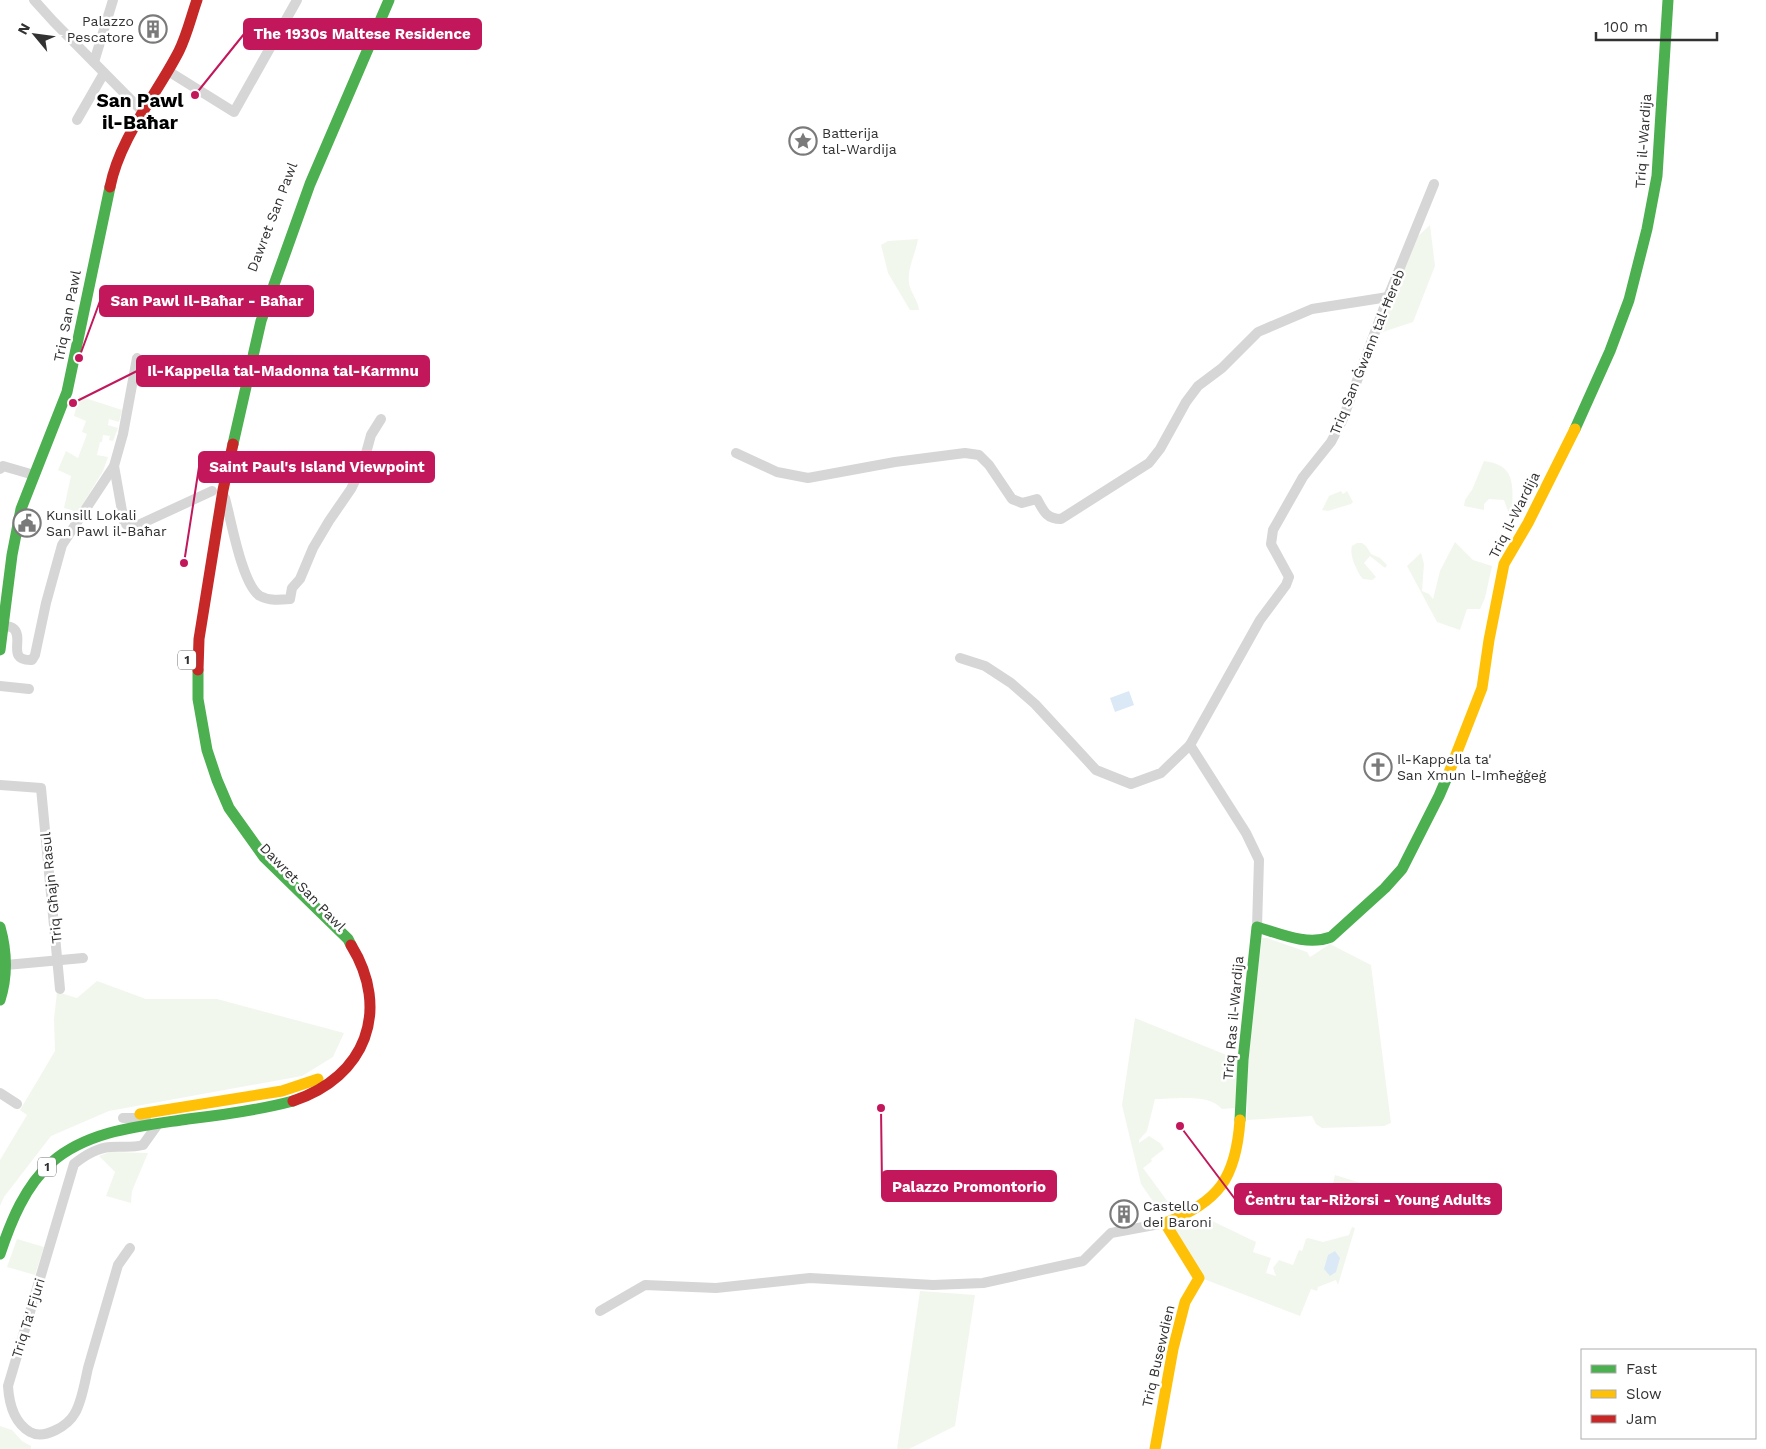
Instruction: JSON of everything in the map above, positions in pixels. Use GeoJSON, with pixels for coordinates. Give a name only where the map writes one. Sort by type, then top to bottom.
{"type":"FeatureCollection","features":[{"type":"Feature","properties":{"kind":"main road","name":"Triq San Pawl"},"geometry":{"type":"LineString","coordinates":[[0,646],[12,555],[21,509],[67,392],[113,171],[123,147],[180,49],[197,0]]}},
{"type":"Feature","properties":{"kind":"main road","name":"Dawret San Pawl"},"geometry":{"type":"LineString","coordinates":[[236,380],[254,314],[281,233],[319,136],[377,0]]}},
{"type":"Feature","properties":{"kind":"main road","name":"Dawret San Pawl"},"geometry":{"type":"LineString","coordinates":[[0,1222],[11,1200],[39,1160],[57,1146],[95,1126],[123,1118],[282,1091],[317,1080],[348,1049],[359,1020],[360,1005],[357,975],[340,946],[253,860],[219,811],[195,747],[188,700],[187,665],[192,617],[218,491],[263,315],[310,184],[389,0]]}},
{"type":"Feature","properties":{"kind":"main road","name":"Triq il-Wardija"},"geometry":{"type":"LineString","coordinates":[[1257,927],[1313,942],[1324,941],[1331,937],[1385,888],[1402,869],[1439,796],[1474,714],[1482,688],[1504,564],[1528,523],[1580,419],[1610,351],[1629,300],[1648,229],[1657,176],[1668,0]]}},
{"type":"Feature","properties":{"kind":"main road","name":"Dawret San Pawl"},"geometry":{"type":"LineString","coordinates":[[0,1254],[6,1232],[20,1203],[48,1166],[63,1154],[86,1141],[137,1126],[280,1105],[322,1090],[341,1076],[357,1055],[370,1022],[371,1004],[365,971],[356,952],[342,933],[264,857],[230,808],[217,780],[207,750],[198,699],[199,639],[228,416]]}},
{"type":"Feature","properties":{"kind":"main road"},"geometry":{"type":"LineString","coordinates":[[0,927],[4,941],[6,965],[4,990],[0,1000]]}},
{"type":"Feature","properties":{"kind":"main road","name":"Triq Ras il-Wardija"},"geometry":{"type":"LineString","coordinates":[[1165,1223],[1198,1210],[1210,1200],[1223,1182],[1236,1152],[1257,927]]}},
{"type":"Feature","properties":{"kind":"main road","name":"Triq Busewdien"},"geometry":{"type":"LineString","coordinates":[[1155,1449],[1171,1359],[1185,1302],[1199,1278],[1165,1223]]}},
{"type":"Feature","properties":{"kind":"street"},"geometry":{"type":"LineString","coordinates":[[34,0],[144,113]]}},
{"type":"Feature","properties":{"kind":"street"},"geometry":{"type":"LineString","coordinates":[[94,62],[113,0]]}},
{"type":"Feature","properties":{"kind":"street"},"geometry":{"type":"LineString","coordinates":[[168,71],[234,112],[297,0]]}},
{"type":"Feature","properties":{"kind":"street"},"geometry":{"type":"LineString","coordinates":[[77,120],[104,73]]}},
{"type":"Feature","properties":{"kind":"street","name":"Triq San Ġwann tal-Ħereb"},"geometry":{"type":"LineString","coordinates":[[960,658],[985,666],[1012,682],[1096,770],[1106,775],[1131,784],[1161,773],[1190,745],[1260,620],[1286,585],[1289,577],[1271,544],[1273,530],[1303,477],[1331,442],[1342,421],[1388,297],[1434,184]]}},
{"type":"Feature","properties":{"kind":"street"},"geometry":{"type":"LineString","coordinates":[[736,453],[777,472],[808,478],[914,459],[965,453],[980,455],[1012,499],[1022,503],[1038,499],[1047,515],[1053,519],[1061,519],[1149,463],[1160,449],[1186,402],[1198,386],[1222,368],[1258,332],[1312,309],[1388,297]]}},
{"type":"Feature","properties":{"kind":"street"},"geometry":{"type":"LineString","coordinates":[[2,626],[12,627],[16,632],[17,652],[20,658],[32,660],[35,655],[46,603],[62,545],[114,466],[124,434],[137,358]]}},
{"type":"Feature","properties":{"kind":"street"},"geometry":{"type":"LineString","coordinates":[[114,466],[124,522],[128,526],[134,527],[218,491],[238,551],[254,591],[260,596],[276,601],[290,599],[292,588],[300,579],[313,548],[351,489],[363,464],[371,435],[381,419]]}},
{"type":"Feature","properties":{"kind":"street"},"geometry":{"type":"LineString","coordinates":[[0,468],[3,466],[34,475]]}},
{"type":"Feature","properties":{"kind":"street"},"geometry":{"type":"LineString","coordinates":[[0,686],[29,689]]}},
{"type":"Feature","properties":{"kind":"street","name":"Triq Ras il-Wardija"},"geometry":{"type":"LineString","coordinates":[[1190,745],[1246,833],[1259,860],[1257,927]]}},
{"type":"Feature","properties":{"kind":"street","name":"Triq Għajn Rasul"},"geometry":{"type":"LineString","coordinates":[[0,785],[41,788],[60,989]]}},
{"type":"Feature","properties":{"kind":"street"},"geometry":{"type":"LineString","coordinates":[[6,965],[82,958]]}},
{"type":"Feature","properties":{"kind":"street"},"geometry":{"type":"LineString","coordinates":[[0,1093],[17,1104]]}},
{"type":"Feature","properties":{"kind":"street","name":"Dawret San Pawl"},"geometry":{"type":"LineString","coordinates":[[123,1118],[148,1118],[159,1123]]}},
{"type":"Feature","properties":{"kind":"street"},"geometry":{"type":"LineString","coordinates":[[132,1148],[143,1145],[159,1123]]}},
{"type":"Feature","properties":{"kind":"street"},"geometry":{"type":"LineString","coordinates":[[132,1148],[144,1136],[143,1130],[137,1126]]}},
{"type":"Feature","properties":{"kind":"street","name":"Triq Ta' Fjuri"},"geometry":{"type":"LineString","coordinates":[[130,1248],[118,1265],[75,1414],[54,1432],[44,1435],[34,1434],[25,1429],[18,1421],[9,1399],[8,1386],[74,1164],[87,1154],[110,1147],[132,1148]]}},
{"type":"Feature","properties":{"kind":"street","name":"Triq Ras il-Wardija"},"geometry":{"type":"LineString","coordinates":[[600,1311],[645,1285],[716,1288],[810,1278],[915,1284],[983,1283],[1083,1261],[1111,1233],[1165,1223]]}},
{"type":"Feature","properties":{"kind":"shaded area"},"geometry":{"type":"Polygon","coordinates":[[[1430,225],[1435,266],[1413,322],[1380,333],[1415,239],[1430,225]]]}},
{"type":"Feature","properties":{"kind":"shaded area"},"geometry":{"type":"Polygon","coordinates":[[[918,239],[910,266],[909,277],[910,286],[919,310],[910,310],[888,273],[881,245],[888,241],[918,239]]]}},
{"type":"Feature","properties":{"kind":"shaded area"},"geometry":{"type":"Polygon","coordinates":[[[79,396],[122,410],[119,422],[109,419],[108,425],[118,428],[113,441],[109,440],[110,436],[103,435],[97,455],[108,457],[103,471],[78,512],[64,508],[71,476],[58,470],[66,451],[78,458],[87,434],[82,432],[86,421],[74,416],[79,396]]]}},
{"type":"Feature","properties":{"kind":"shaded area"},"geometry":{"type":"Polygon","coordinates":[[[1484,461],[1494,463],[1507,472],[1513,493],[1512,512],[1508,511],[1504,500],[1489,499],[1484,504],[1484,510],[1464,506],[1465,500],[1472,490],[1484,461]]]}},
{"type":"Feature","properties":{"kind":"shaded area"},"geometry":{"type":"Polygon","coordinates":[[[1341,491],[1343,494],[1347,491],[1353,502],[1328,511],[1322,510],[1329,496],[1341,491]]]}},
{"type":"Feature","properties":{"kind":"shaded area"},"geometry":{"type":"Polygon","coordinates":[[[1455,542],[1473,560],[1492,566],[1485,598],[1480,609],[1467,609],[1460,630],[1437,622],[1407,566],[1421,553],[1424,564],[1422,591],[1429,594],[1433,599],[1440,571],[1455,542]]]}},
{"type":"Feature","properties":{"kind":"shaded area"},"geometry":{"type":"Polygon","coordinates":[[[1362,543],[1371,554],[1380,558],[1387,565],[1385,568],[1370,556],[1364,563],[1376,577],[1372,580],[1363,579],[1354,563],[1351,550],[1352,546],[1362,543]]]}},
{"type":"Feature","properties":{"kind":"shaded area"},"geometry":{"type":"Polygon","coordinates":[[[1129,691],[1134,705],[1115,712],[1110,698],[1129,691]]]}},
{"type":"Feature","properties":{"kind":"shaded area"},"geometry":{"type":"Polygon","coordinates":[[[1262,938],[1307,952],[1310,957],[1330,944],[1371,965],[1391,1123],[1384,1126],[1322,1128],[1316,1124],[1312,1116],[1247,1120],[1248,1050],[1262,938]]]}},
{"type":"Feature","properties":{"kind":"shaded area"},"geometry":{"type":"Polygon","coordinates":[[[97,981],[146,999],[217,999],[344,1033],[333,1057],[302,1076],[109,1111],[51,1136],[4,1197],[0,1206],[0,1160],[27,1115],[20,1110],[55,1051],[54,1019],[57,992],[77,998],[97,981]]]}},
{"type":"Feature","properties":{"kind":"shaded area"},"geometry":{"type":"Polygon","coordinates":[[[1135,1018],[1239,1060],[1235,1108],[1222,1109],[1216,1104],[1200,1099],[1155,1099],[1147,1131],[1139,1140],[1139,1143],[1149,1136],[1160,1143],[1164,1149],[1143,1168],[1168,1202],[1159,1210],[1141,1184],[1122,1105],[1135,1018]]]}},
{"type":"Feature","properties":{"kind":"shaded area"},"geometry":{"type":"Polygon","coordinates":[[[110,1152],[148,1153],[132,1191],[131,1203],[106,1196],[115,1172],[99,1156],[110,1152]]]}},
{"type":"Feature","properties":{"kind":"shaded area"},"geometry":{"type":"Polygon","coordinates":[[[1335,1175],[1377,1188],[1371,1208],[1330,1196],[1335,1175]]]}},
{"type":"Feature","properties":{"kind":"shaded area"},"geometry":{"type":"Polygon","coordinates":[[[1208,1219],[1256,1242],[1253,1252],[1271,1258],[1266,1273],[1276,1276],[1273,1268],[1279,1260],[1293,1265],[1299,1250],[1302,1251],[1306,1239],[1323,1242],[1349,1235],[1352,1227],[1355,1228],[1338,1285],[1336,1280],[1318,1287],[1317,1291],[1311,1289],[1300,1316],[1201,1278],[1173,1225],[1205,1224],[1208,1219]]]}},
{"type":"Feature","properties":{"kind":"shaded area"},"geometry":{"type":"Polygon","coordinates":[[[17,1239],[44,1247],[35,1275],[7,1267],[17,1239]]]}},
{"type":"Feature","properties":{"kind":"shaded area"},"geometry":{"type":"Polygon","coordinates":[[[1335,1251],[1340,1258],[1336,1272],[1330,1276],[1324,1269],[1328,1255],[1335,1251]]]}},
{"type":"Feature","properties":{"kind":"shaded area"},"geometry":{"type":"Polygon","coordinates":[[[920,1291],[975,1295],[955,1426],[909,1449],[897,1449],[920,1291]]]}},
{"type":"Feature","properties":{"kind":"shaded area"},"geometry":{"type":"Polygon","coordinates":[[[0,1426],[12,1430],[22,1441],[31,1446],[31,1449],[0,1449],[0,1426]]]}},
{"type":"Feature","properties":{"kind":"traffic: fast"},"geometry":{"type":"LineString","coordinates":[[233,444],[261,321],[310,184],[389,0]]}},
{"type":"Feature","properties":{"kind":"traffic: fast"},"geometry":{"type":"LineString","coordinates":[[1575,429],[1610,351],[1629,300],[1647,229],[1657,176],[1668,0]]}},
{"type":"Feature","properties":{"kind":"traffic: fast"},"geometry":{"type":"LineString","coordinates":[[0,650],[12,555],[21,509],[67,392],[110,187]]}},
{"type":"Feature","properties":{"kind":"traffic: fast"},"geometry":{"type":"LineString","coordinates":[[198,670],[198,699],[207,750],[229,808],[264,857],[348,939],[351,945]]}},
{"type":"Feature","properties":{"kind":"traffic: fast"},"geometry":{"type":"LineString","coordinates":[[1240,1120],[1243,1060],[1257,927],[1303,940],[1331,937],[1385,888],[1402,869],[1448,775]]}},
{"type":"Feature","properties":{"kind":"traffic: fast"},"geometry":{"type":"LineString","coordinates":[[0,927],[6,964],[0,1000]]}},
{"type":"Feature","properties":{"kind":"traffic: fast"},"geometry":{"type":"LineString","coordinates":[[0,1254],[20,1205],[42,1171],[67,1151],[82,1143],[99,1136],[135,1127],[241,1112],[293,1101]]}},
{"type":"Feature","properties":{"kind":"traffic: slow"},"geometry":{"type":"LineString","coordinates":[[1448,775],[1482,688],[1504,564],[1528,523],[1575,429]]}},
{"type":"Feature","properties":{"kind":"traffic: slow"},"geometry":{"type":"LineString","coordinates":[[140,1114],[282,1091],[318,1079]]}},
{"type":"Feature","properties":{"kind":"traffic: slow"},"geometry":{"type":"LineString","coordinates":[[1155,1449],[1173,1349],[1185,1302],[1199,1278],[1165,1223],[1199,1206],[1221,1185],[1229,1173],[1234,1158],[1240,1120]]}},
{"type":"Feature","properties":{"kind":"traffic: jam"},"geometry":{"type":"LineString","coordinates":[[110,187],[115,169],[130,134],[179,51],[197,0]]}},
{"type":"Feature","properties":{"kind":"traffic: jam"},"geometry":{"type":"LineString","coordinates":[[198,670],[199,639],[223,490],[233,444]]}},
{"type":"Feature","properties":{"kind":"traffic: jam"},"geometry":{"type":"LineString","coordinates":[[293,1101],[318,1090],[338,1076],[354,1058],[364,1038],[369,1017],[369,993],[363,969],[351,945]]}},
{"type":"Feature","properties":{"kind":"place","name":"Palazzo Pescatore"},"geometry":{"type":"Point","coordinates":[153,29]}},
{"type":"Feature","properties":{"kind":"place","name":"The 1930s Maltese Residence"},"geometry":{"type":"Point","coordinates":[195,95]}},
{"type":"Feature","properties":{"kind":"place","name":"Batterija tal-Wardija"},"geometry":{"type":"Point","coordinates":[803,141]}},
{"type":"Feature","properties":{"kind":"place","name":"San Pawl Il-Baħar - Baħar"},"geometry":{"type":"Point","coordinates":[79,358]}},
{"type":"Feature","properties":{"kind":"place","name":"Il-Kappella tal-Madonna tal-Karmnu"},"geometry":{"type":"Point","coordinates":[73,403]}},
{"type":"Feature","properties":{"kind":"place","name":"Kunsill Lokali San Pawl il-Baħar"},"geometry":{"type":"Point","coordinates":[27,523]}},
{"type":"Feature","properties":{"kind":"place","name":"Saint Paul's Island Viewpoint"},"geometry":{"type":"Point","coordinates":[184,563]}},
{"type":"Feature","properties":{"kind":"place","name":"Il-Kappella ta' San Xmun l-Imħeġġeġ"},"geometry":{"type":"Point","coordinates":[1378,767]}},
{"type":"Feature","properties":{"kind":"place","name":"Palazzo Promontorio"},"geometry":{"type":"Point","coordinates":[881,1108]}},
{"type":"Feature","properties":{"kind":"place","name":"Ċentru tar-Riżorsi - Young Adults"},"geometry":{"type":"Point","coordinates":[1180,1126]}},
{"type":"Feature","properties":{"kind":"place","name":"Castello dei Baroni"},"geometry":{"type":"Point","coordinates":[1124,1214]}},
{"type":"Feature","properties":{"kind":"district","name":"San Pawl il-Baħar"},"geometry":{"type":"Point","coordinates":[140,111]}}]}
